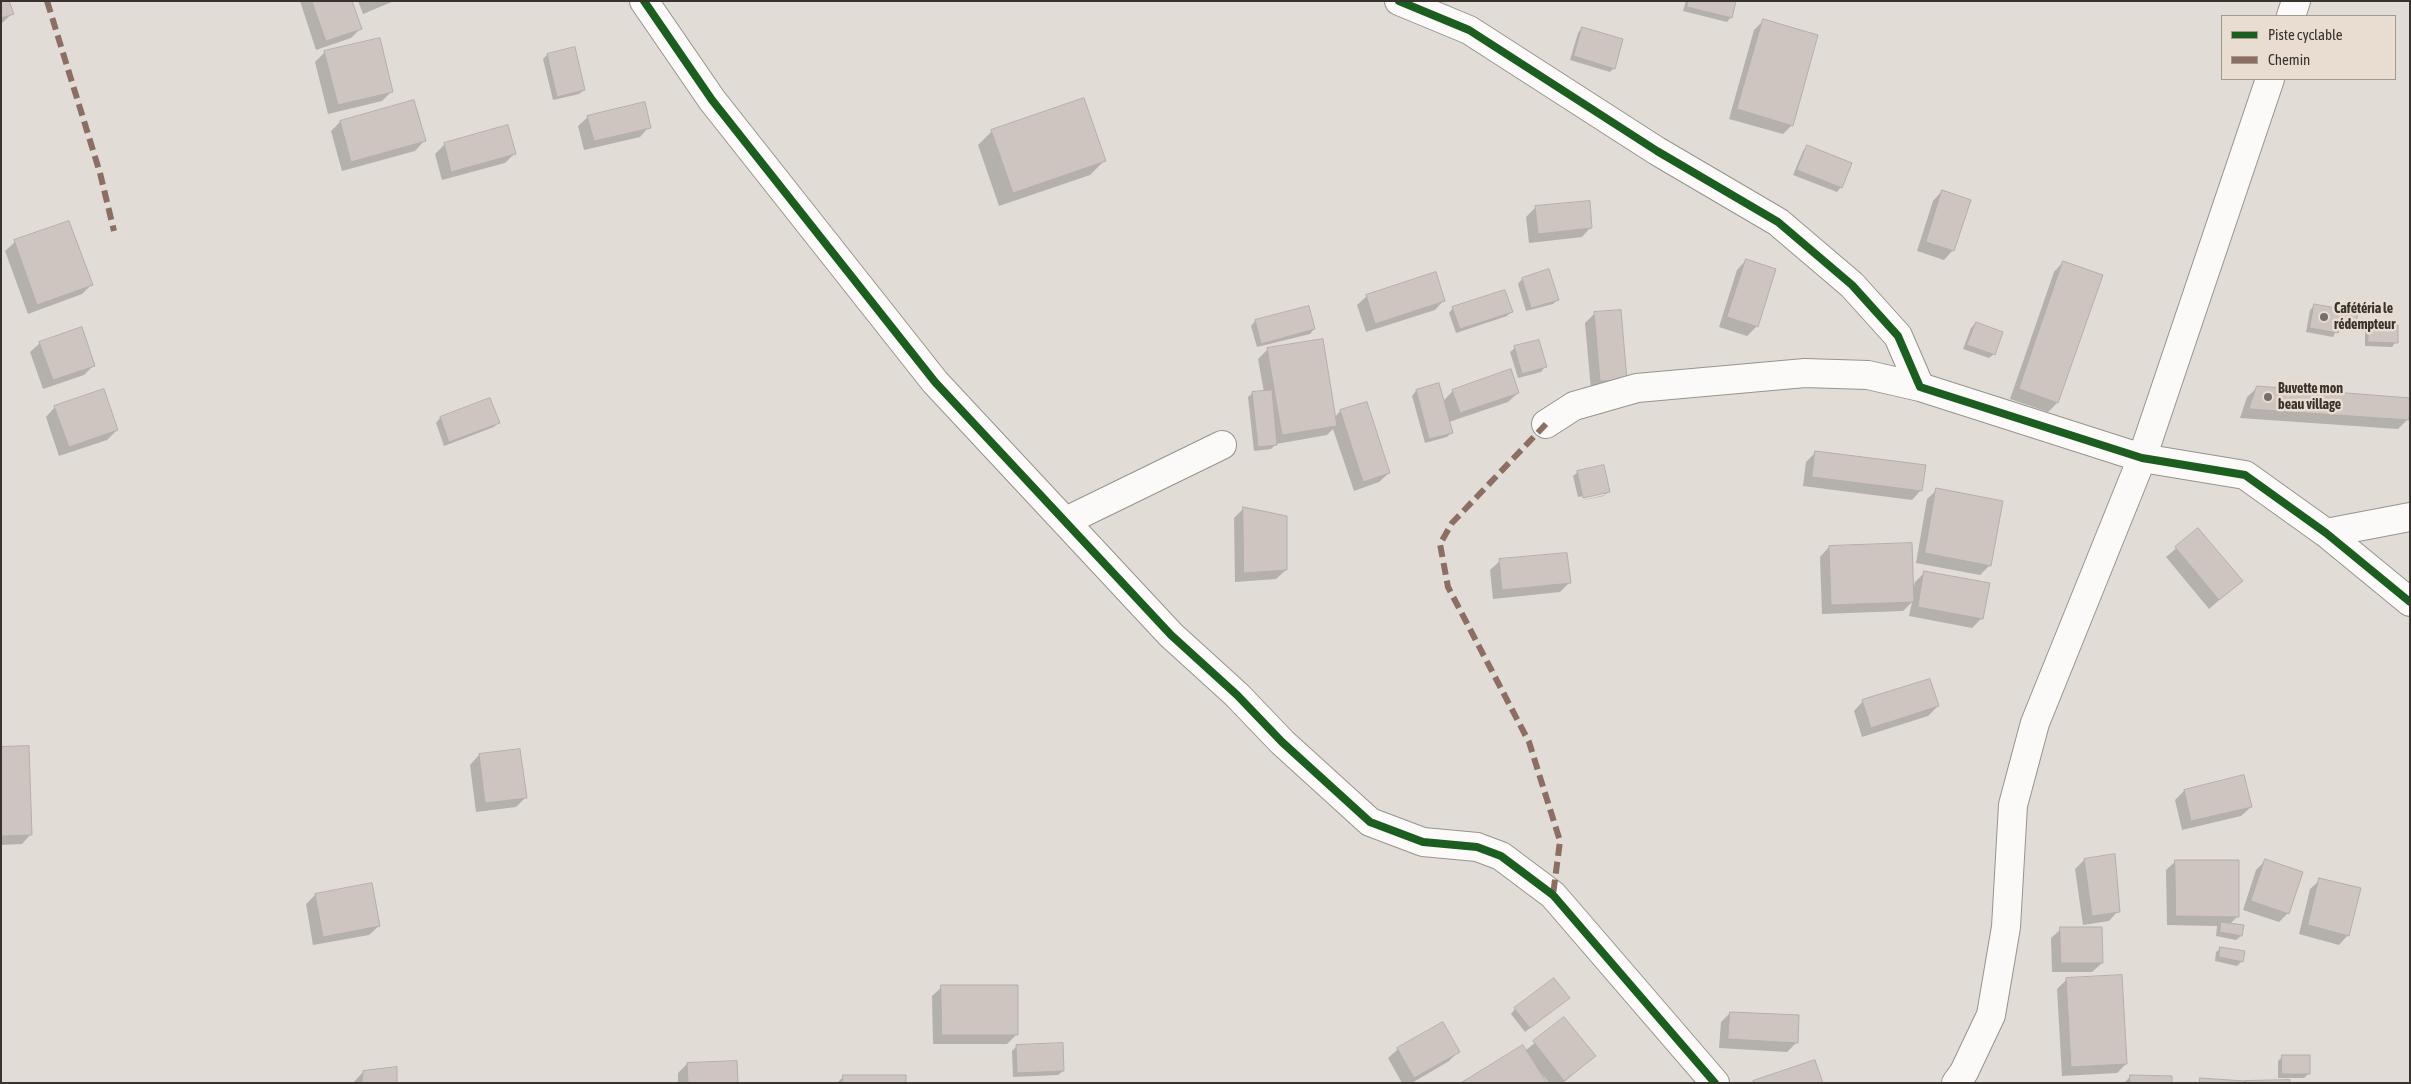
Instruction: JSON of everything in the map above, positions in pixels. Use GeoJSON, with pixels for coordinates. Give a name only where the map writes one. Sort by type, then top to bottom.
{"type":"FeatureCollection","features":[{"type":"Feature","properties":{"kind":"street"},"geometry":{"type":"LineString","coordinates":[[644,1],[712,100],[935,382],[1171,635],[1237,695],[1282,742],[1370,822],[1423,842],[1477,847],[1502,856],[1553,895],[1715,1083]]}},
{"type":"Feature","properties":{"kind":"street"},"geometry":{"type":"LineString","coordinates":[[1398,1],[1469,30],[1657,150],[1778,222],[1852,285],[1898,336],[1920,387]]}},
{"type":"Feature","properties":{"kind":"street"},"geometry":{"type":"LineString","coordinates":[[2291,15],[2296,1]]}},
{"type":"Feature","properties":{"kind":"street"},"geometry":{"type":"LineString","coordinates":[[1956,1083],[1964,1072],[1991,1015],[2006,927],[2013,805],[2035,723],[2142,458],[2270,80]]}},
{"type":"Feature","properties":{"kind":"street"},"geometry":{"type":"LineString","coordinates":[[1546,424],[1574,406],[1637,388],[1805,373],[1868,375],[1920,387],[2142,458],[2245,475],[2326,533],[2410,602]]}},
{"type":"Feature","properties":{"kind":"street"},"geometry":{"type":"LineString","coordinates":[[1066,521],[1222,445]]}},
{"type":"Feature","properties":{"kind":"street"},"geometry":{"type":"LineString","coordinates":[[2326,533],[2410,517]]}},
{"type":"Feature","properties":{"kind":"building"},"geometry":{"type":"Polygon","coordinates":[[[1,1],[9,1],[14,14],[1,18],[1,1]]]}},
{"type":"Feature","properties":{"kind":"building"},"geometry":{"type":"Polygon","coordinates":[[[312,1],[352,1],[362,29],[326,41],[312,1]]]}},
{"type":"Feature","properties":{"kind":"building"},"geometry":{"type":"Polygon","coordinates":[[[1688,1],[1736,1],[1732,18],[1687,7],[1688,1]]]}},
{"type":"Feature","properties":{"kind":"building"},"geometry":{"type":"Polygon","coordinates":[[[1763,19],[1818,35],[1793,126],[1737,109],[1763,19]]]}},
{"type":"Feature","properties":{"kind":"building"},"geometry":{"type":"Polygon","coordinates":[[[1582,27],[1623,39],[1615,69],[1574,56],[1582,27]]]}},
{"type":"Feature","properties":{"kind":"building"},"geometry":{"type":"Polygon","coordinates":[[[380,38],[393,92],[338,105],[324,51],[380,38]]]}},
{"type":"Feature","properties":{"kind":"building"},"geometry":{"type":"Polygon","coordinates":[[[575,47],[585,90],[557,97],[547,54],[575,47]]]}},
{"type":"Feature","properties":{"kind":"building"},"geometry":{"type":"Polygon","coordinates":[[[1084,98],[1106,161],[1013,193],[991,130],[1084,98]]]}},
{"type":"Feature","properties":{"kind":"building"},"geometry":{"type":"Polygon","coordinates":[[[414,100],[426,141],[351,162],[340,121],[414,100]]]}},
{"type":"Feature","properties":{"kind":"building"},"geometry":{"type":"Polygon","coordinates":[[[645,102],[651,128],[594,141],[587,116],[645,102]]]}},
{"type":"Feature","properties":{"kind":"building"},"geometry":{"type":"Polygon","coordinates":[[[508,125],[516,154],[451,172],[444,143],[508,125]]]}},
{"type":"Feature","properties":{"kind":"building"},"geometry":{"type":"Polygon","coordinates":[[[1807,145],[1852,163],[1842,188],[1797,170],[1807,145]]]}},
{"type":"Feature","properties":{"kind":"building"},"geometry":{"type":"Polygon","coordinates":[[[1942,190],[1971,200],[1954,251],[1926,242],[1942,190]]]}},
{"type":"Feature","properties":{"kind":"building"},"geometry":{"type":"Polygon","coordinates":[[[1590,201],[1592,228],[1538,234],[1535,206],[1590,201]]]}},
{"type":"Feature","properties":{"kind":"building"},"geometry":{"type":"Polygon","coordinates":[[[69,221],[93,285],[37,305],[14,240],[69,221]]]}},
{"type":"Feature","properties":{"kind":"building"},"geometry":{"type":"Polygon","coordinates":[[[1746,259],[1776,269],[1758,327],[1727,317],[1746,259]]]}},
{"type":"Feature","properties":{"kind":"building"},"geometry":{"type":"Polygon","coordinates":[[[2063,261],[2103,275],[2058,403],[2019,389],[2063,261]]]}},
{"type":"Feature","properties":{"kind":"building"},"geometry":{"type":"Polygon","coordinates":[[[1549,269],[1559,300],[1531,308],[1522,278],[1549,269]]]}},
{"type":"Feature","properties":{"kind":"building"},"geometry":{"type":"Polygon","coordinates":[[[1436,272],[1445,301],[1375,324],[1366,295],[1436,272]]]}},
{"type":"Feature","properties":{"kind":"building"},"geometry":{"type":"Polygon","coordinates":[[[1505,290],[1513,312],[1460,329],[1452,307],[1505,290]]]}},
{"type":"Feature","properties":{"kind":"building"},"geometry":{"type":"Polygon","coordinates":[[[2314,304],[2358,312],[2356,325],[2341,322],[2338,333],[2310,328],[2314,304]]]}},
{"type":"Feature","properties":{"kind":"building"},"geometry":{"type":"Polygon","coordinates":[[[1309,306],[1315,329],[1261,344],[1255,320],[1309,306]]]}},
{"type":"Feature","properties":{"kind":"building"},"geometry":{"type":"Polygon","coordinates":[[[1621,310],[1627,380],[1600,381],[1594,312],[1621,310]]]}},
{"type":"Feature","properties":{"kind":"building"},"geometry":{"type":"Polygon","coordinates":[[[1976,322],[2003,332],[1995,355],[1967,345],[1976,322]]]}},
{"type":"Feature","properties":{"kind":"building"},"geometry":{"type":"Polygon","coordinates":[[[2369,324],[2398,325],[2398,343],[2368,342],[2369,324]]]}},
{"type":"Feature","properties":{"kind":"building"},"geometry":{"type":"Polygon","coordinates":[[[82,327],[95,366],[53,380],[39,342],[82,327]]]}},
{"type":"Feature","properties":{"kind":"building"},"geometry":{"type":"Polygon","coordinates":[[[1323,339],[1337,426],[1282,435],[1267,348],[1323,339]]]}},
{"type":"Feature","properties":{"kind":"building"},"geometry":{"type":"Polygon","coordinates":[[[1539,340],[1547,367],[1522,374],[1514,346],[1539,340]]]}},
{"type":"Feature","properties":{"kind":"building"},"geometry":{"type":"Polygon","coordinates":[[[1511,369],[1519,393],[1460,413],[1452,390],[1511,369]]]}},
{"type":"Feature","properties":{"kind":"building"},"geometry":{"type":"Polygon","coordinates":[[[1439,383],[1453,433],[1429,439],[1416,390],[1439,383]]]}},
{"type":"Feature","properties":{"kind":"building"},"geometry":{"type":"Polygon","coordinates":[[[2257,386],[2410,398],[2409,420],[2249,409],[2257,386]]]}},
{"type":"Feature","properties":{"kind":"building"},"geometry":{"type":"Polygon","coordinates":[[[104,389],[118,430],[69,447],[54,406],[104,389]]]}},
{"type":"Feature","properties":{"kind":"building"},"geometry":{"type":"Polygon","coordinates":[[[1272,390],[1277,445],[1258,447],[1252,392],[1272,390]]]}},
{"type":"Feature","properties":{"kind":"building"},"geometry":{"type":"Polygon","coordinates":[[[490,398],[500,423],[449,442],[440,417],[490,398]]]}},
{"type":"Feature","properties":{"kind":"building"},"geometry":{"type":"Polygon","coordinates":[[[1367,402],[1390,473],[1363,482],[1340,410],[1367,402]]]}},
{"type":"Feature","properties":{"kind":"building"},"geometry":{"type":"Polygon","coordinates":[[[1815,451],[1926,465],[1922,491],[1812,477],[1815,451]]]}},
{"type":"Feature","properties":{"kind":"building"},"geometry":{"type":"Polygon","coordinates":[[[1604,465],[1610,492],[1583,498],[1577,471],[1604,465]]]}},
{"type":"Feature","properties":{"kind":"building"},"geometry":{"type":"Polygon","coordinates":[[[1936,488],[2003,501],[1991,566],[1925,553],[1936,488]]]}},
{"type":"Feature","properties":{"kind":"building"},"geometry":{"type":"Polygon","coordinates":[[[1243,507],[1287,516],[1287,570],[1244,573],[1243,507]]]}},
{"type":"Feature","properties":{"kind":"building"},"geometry":{"type":"Polygon","coordinates":[[[2198,528],[2243,581],[2219,600],[2175,547],[2198,528]]]}},
{"type":"Feature","properties":{"kind":"building"},"geometry":{"type":"Polygon","coordinates":[[[1912,543],[1914,602],[1831,605],[1829,546],[1912,543]]]}},
{"type":"Feature","properties":{"kind":"building"},"geometry":{"type":"Polygon","coordinates":[[[1567,553],[1571,583],[1502,590],[1499,559],[1567,553]]]}},
{"type":"Feature","properties":{"kind":"building"},"geometry":{"type":"Polygon","coordinates":[[[1924,571],[1990,583],[1983,619],[1918,607],[1924,571]]]}},
{"type":"Feature","properties":{"kind":"building"},"geometry":{"type":"Polygon","coordinates":[[[1930,679],[1939,706],[1871,728],[1862,700],[1930,679]]]}},
{"type":"Feature","properties":{"kind":"building"},"geometry":{"type":"Polygon","coordinates":[[[29,746],[32,835],[1,836],[1,747],[29,746]]]}},
{"type":"Feature","properties":{"kind":"building"},"geometry":{"type":"Polygon","coordinates":[[[520,749],[527,798],[485,803],[479,754],[520,749]]]}},
{"type":"Feature","properties":{"kind":"building"},"geometry":{"type":"Polygon","coordinates":[[[2244,775],[2252,807],[2191,821],[2184,790],[2244,775]]]}},
{"type":"Feature","properties":{"kind":"building"},"geometry":{"type":"Polygon","coordinates":[[[2115,854],[2120,912],[2092,916],[2084,859],[2115,854]]]}},
{"type":"Feature","properties":{"kind":"building"},"geometry":{"type":"Polygon","coordinates":[[[2265,859],[2303,872],[2289,914],[2251,901],[2265,859]]]}},
{"type":"Feature","properties":{"kind":"building"},"geometry":{"type":"Polygon","coordinates":[[[2175,860],[2239,860],[2239,917],[2176,916],[2175,860]]]}},
{"type":"Feature","properties":{"kind":"building"},"geometry":{"type":"Polygon","coordinates":[[[2319,878],[2361,888],[2349,936],[2308,925],[2319,878]]]}},
{"type":"Feature","properties":{"kind":"building"},"geometry":{"type":"Polygon","coordinates":[[[372,883],[380,926],[323,937],[315,894],[372,883]]]}},
{"type":"Feature","properties":{"kind":"building"},"geometry":{"type":"Polygon","coordinates":[[[2221,922],[2244,925],[2242,936],[2220,932],[2221,922]]]}},
{"type":"Feature","properties":{"kind":"building"},"geometry":{"type":"Polygon","coordinates":[[[2060,927],[2102,927],[2103,963],[2061,963],[2060,927]]]}},
{"type":"Feature","properties":{"kind":"building"},"geometry":{"type":"Polygon","coordinates":[[[2220,947],[2245,951],[2243,962],[2219,957],[2220,947]]]}},
{"type":"Feature","properties":{"kind":"building"},"geometry":{"type":"Polygon","coordinates":[[[2122,975],[2127,1064],[2071,1067],[2066,978],[2122,975]]]}},
{"type":"Feature","properties":{"kind":"building"},"geometry":{"type":"Polygon","coordinates":[[[1554,978],[1570,998],[1530,1028],[1514,1008],[1554,978]]]}},
{"type":"Feature","properties":{"kind":"building"},"geometry":{"type":"Polygon","coordinates":[[[941,985],[1018,985],[1018,1035],[942,1035],[941,985]]]}},
{"type":"Feature","properties":{"kind":"building"},"geometry":{"type":"Polygon","coordinates":[[[1730,1012],[1799,1015],[1798,1043],[1728,1039],[1730,1012]]]}},
{"type":"Feature","properties":{"kind":"building"},"geometry":{"type":"Polygon","coordinates":[[[1564,1017],[1596,1056],[1564,1081],[1533,1041],[1564,1017]]]}},
{"type":"Feature","properties":{"kind":"building"},"geometry":{"type":"Polygon","coordinates":[[[1443,1022],[1460,1052],[1414,1078],[1397,1048],[1443,1022]]]}},
{"type":"Feature","properties":{"kind":"building"},"geometry":{"type":"Polygon","coordinates":[[[1063,1043],[1064,1071],[1017,1073],[1016,1045],[1063,1043]]]}},
{"type":"Feature","properties":{"kind":"building"},"geometry":{"type":"Polygon","coordinates":[[[1523,1045],[1547,1083],[1461,1083],[1523,1045]]]}},
{"type":"Feature","properties":{"kind":"building"},"geometry":{"type":"Polygon","coordinates":[[[2282,1055],[2310,1055],[2310,1074],[2282,1074],[2282,1055]]]}},
{"type":"Feature","properties":{"kind":"building"},"geometry":{"type":"Polygon","coordinates":[[[1815,1060],[1823,1083],[1754,1083],[1753,1081],[1815,1060]]]}},
{"type":"Feature","properties":{"kind":"building"},"geometry":{"type":"Polygon","coordinates":[[[737,1061],[738,1083],[688,1083],[687,1063],[737,1061]]]}},
{"type":"Feature","properties":{"kind":"building"},"geometry":{"type":"Polygon","coordinates":[[[397,1067],[397,1083],[362,1083],[363,1071],[397,1067]]]}},
{"type":"Feature","properties":{"kind":"building"},"geometry":{"type":"Polygon","coordinates":[[[843,1075],[906,1075],[906,1083],[843,1083],[843,1075]]]}},
{"type":"Feature","properties":{"kind":"building"},"geometry":{"type":"Polygon","coordinates":[[[2130,1075],[2172,1076],[2172,1083],[2130,1083],[2130,1075]]]}},
{"type":"Feature","properties":{"kind":"building"},"geometry":{"type":"Polygon","coordinates":[[[2200,1078],[2245,1081],[2245,1083],[2200,1083],[2200,1078]]]}},
{"type":"Feature","properties":{"kind":"building"},"geometry":{"type":"Polygon","coordinates":[[[2290,1080],[2290,1083],[2245,1083],[2245,1081],[2290,1080]]]}},
{"type":"Feature","properties":{"kind":"marked path"},"geometry":{"type":"LineString","coordinates":[[47,1],[100,173],[114,231]]}},
{"type":"Feature","properties":{"kind":"marked path"},"geometry":{"type":"LineString","coordinates":[[1546,424],[1452,523],[1440,544],[1448,587],[1529,742],[1560,841],[1553,895]]}},
{"type":"Feature","properties":{"kind":"cycle path"},"geometry":{"type":"LineString","coordinates":[[644,1],[712,100],[935,382],[1171,635],[1237,695],[1282,742],[1370,822],[1423,842],[1477,847],[1501,856],[1553,895],[1715,1083]]}},
{"type":"Feature","properties":{"kind":"cycle path"},"geometry":{"type":"LineString","coordinates":[[1399,1],[1469,30],[1657,151],[1778,222],[1852,285],[1898,336],[1920,387],[2142,458],[2245,475],[2326,533],[2410,602]]}},
{"type":"Feature","properties":{"kind":"place","name":"Cafétéria le rédempteur"},"geometry":{"type":"Point","coordinates":[2324,317]}},
{"type":"Feature","properties":{"kind":"place","name":"Buvette mon beau village"},"geometry":{"type":"Point","coordinates":[2268,397]}}]}
